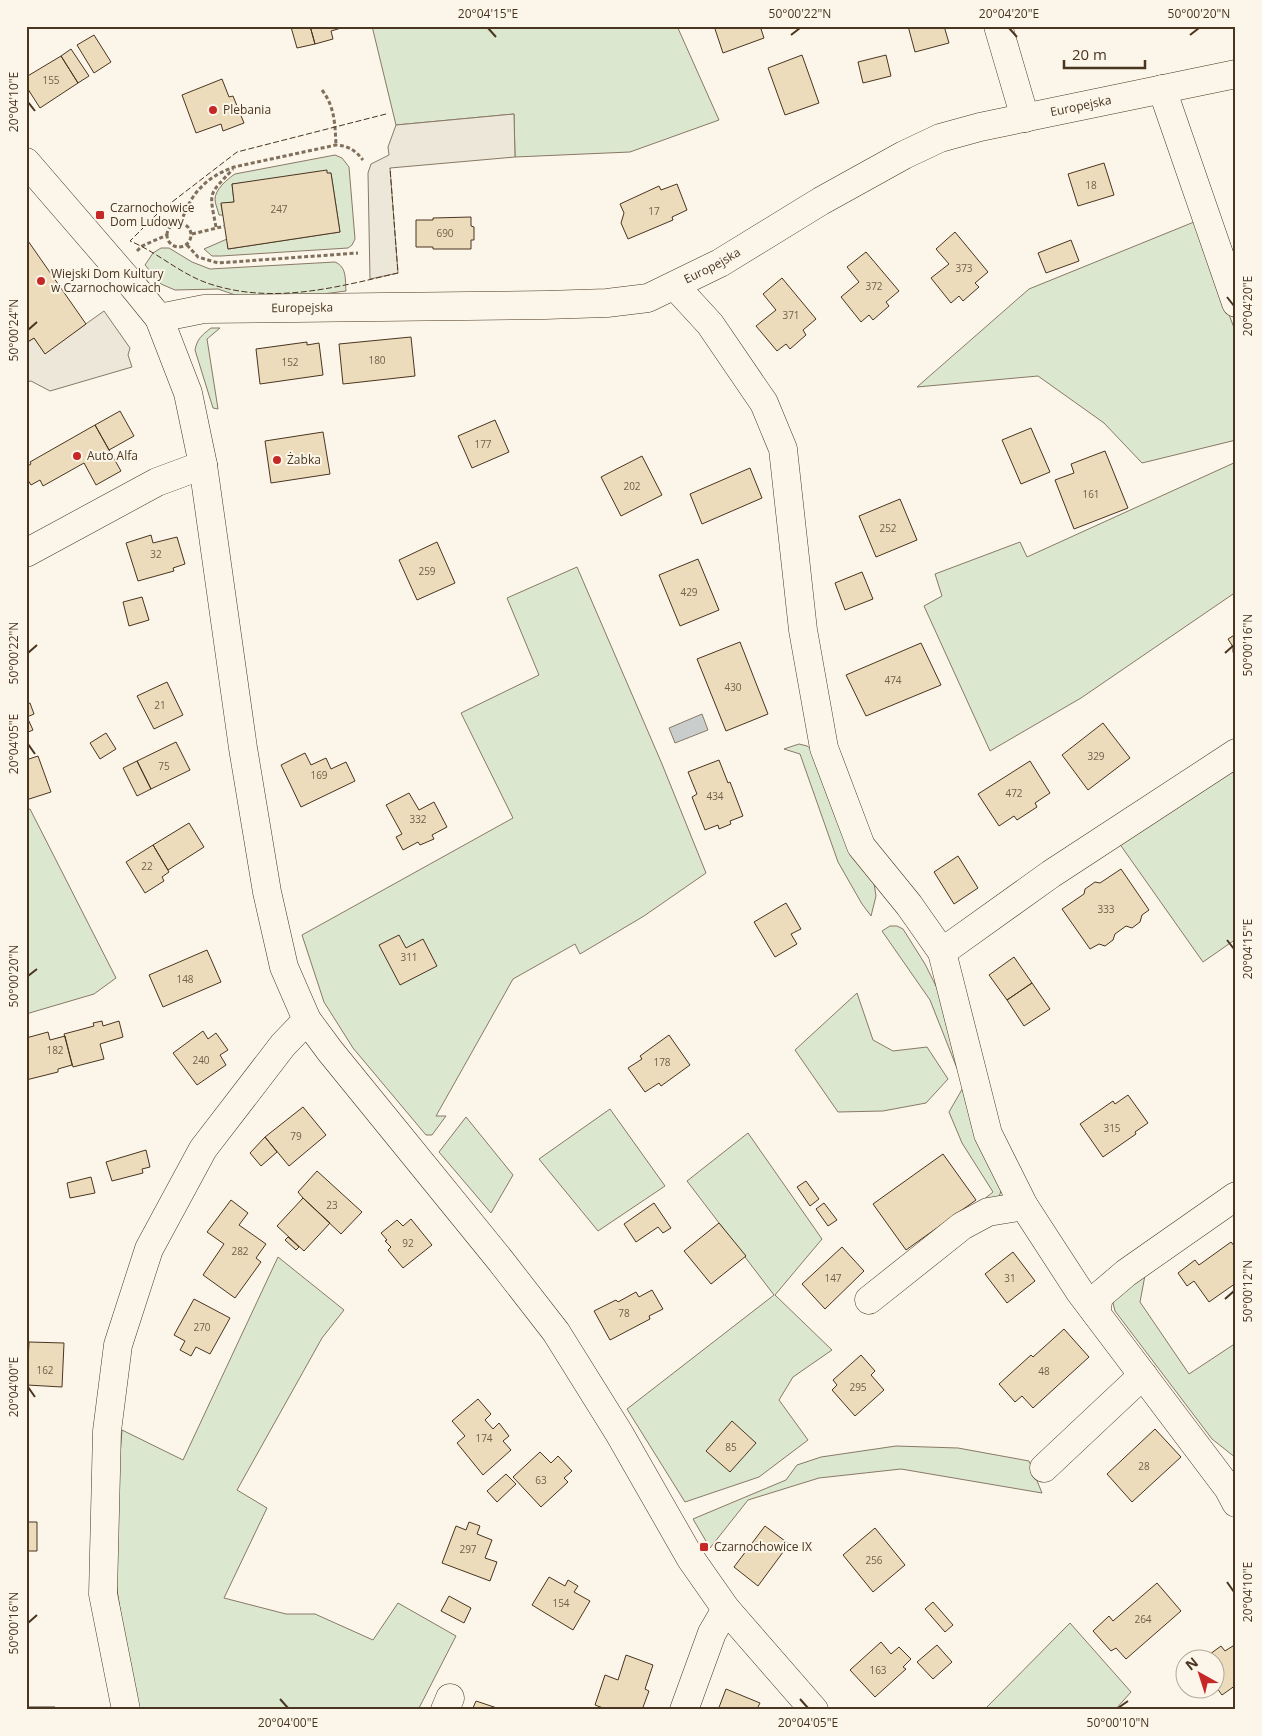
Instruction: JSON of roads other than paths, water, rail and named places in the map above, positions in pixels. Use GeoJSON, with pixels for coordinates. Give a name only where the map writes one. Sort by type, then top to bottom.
{"type":"FeatureCollection","features":[{"type":"Feature","properties":{"kind":"street"},"geometry":{"type":"LineString","coordinates":[[998,26],[1025,118]]}},
{"type":"Feature","properties":{"kind":"street","name":"Europejska"},"geometry":{"type":"LineString","coordinates":[[159,318],[204,309],[607,303],[648,298],[720,263],[821,201],[904,155],[940,138],[980,127],[1236,74]]}},
{"type":"Feature","properties":{"kind":"street"},"geometry":{"type":"LineString","coordinates":[[1162,89],[1236,303]]}},
{"type":"Feature","properties":{"kind":"street"},"geometry":{"type":"LineString","coordinates":[[26,162],[159,318],[188,393],[202,465],[243,748],[267,892],[284,967],[307,1020],[556,1332],[619,1433],[692,1559],[726,1609],[814,1710]]}},
{"type":"Feature","properties":{"kind":"street"},"geometry":{"type":"LineString","coordinates":[[675,286],[710,324],[764,403],[783,449],[803,630],[824,748],[861,846],[909,905],[942,952],[988,1134],[1024,1206],[1080,1292],[1233,1492]]}},
{"type":"Feature","properties":{"kind":"street"},"geometry":{"type":"LineString","coordinates":[[26,552],[157,482],[202,465]]}},
{"type":"Feature","properties":{"kind":"street"},"geometry":{"type":"LineString","coordinates":[[942,952],[1051,874],[1236,753]]}},
{"type":"Feature","properties":{"kind":"street"},"geometry":{"type":"LineString","coordinates":[[126,1710],[103,1594],[107,1431],[118,1345],[148,1249],[203,1149],[283,1045],[307,1020]]}},
{"type":"Feature","properties":{"kind":"street"},"geometry":{"type":"LineString","coordinates":[[1096,1313],[1099,1296],[1126,1273],[1236,1196]]}},
{"type":"Feature","properties":{"kind":"street"},"geometry":{"type":"LineString","coordinates":[[869,1300],[962,1226],[988,1212],[1024,1206]]}},
{"type":"Feature","properties":{"kind":"street"},"geometry":{"type":"LineString","coordinates":[[1044,1468],[1143,1375]]}},
{"type":"Feature","properties":{"kind":"street"},"geometry":{"type":"LineString","coordinates":[[684,1710],[712,1633],[726,1609]]}},
{"type":"Feature","properties":{"kind":"place","name":"Plebania"},"geometry":{"type":"Point","coordinates":[213,110]}},
{"type":"Feature","properties":{"kind":"place","name":"Czarnochowice Dom Ludowy"},"geometry":{"type":"Point","coordinates":[100,215]}},
{"type":"Feature","properties":{"kind":"place","name":"Wiejski Dom Kultury w Czarnochowicach"},"geometry":{"type":"Point","coordinates":[41,281]}},
{"type":"Feature","properties":{"kind":"place","name":"Auto Alfa"},"geometry":{"type":"Point","coordinates":[77,456]}},
{"type":"Feature","properties":{"kind":"place","name":"Żabka"},"geometry":{"type":"Point","coordinates":[277,460]}},
{"type":"Feature","properties":{"kind":"place","name":"Czarnochowice IX"},"geometry":{"type":"Point","coordinates":[704,1547]}}]}
